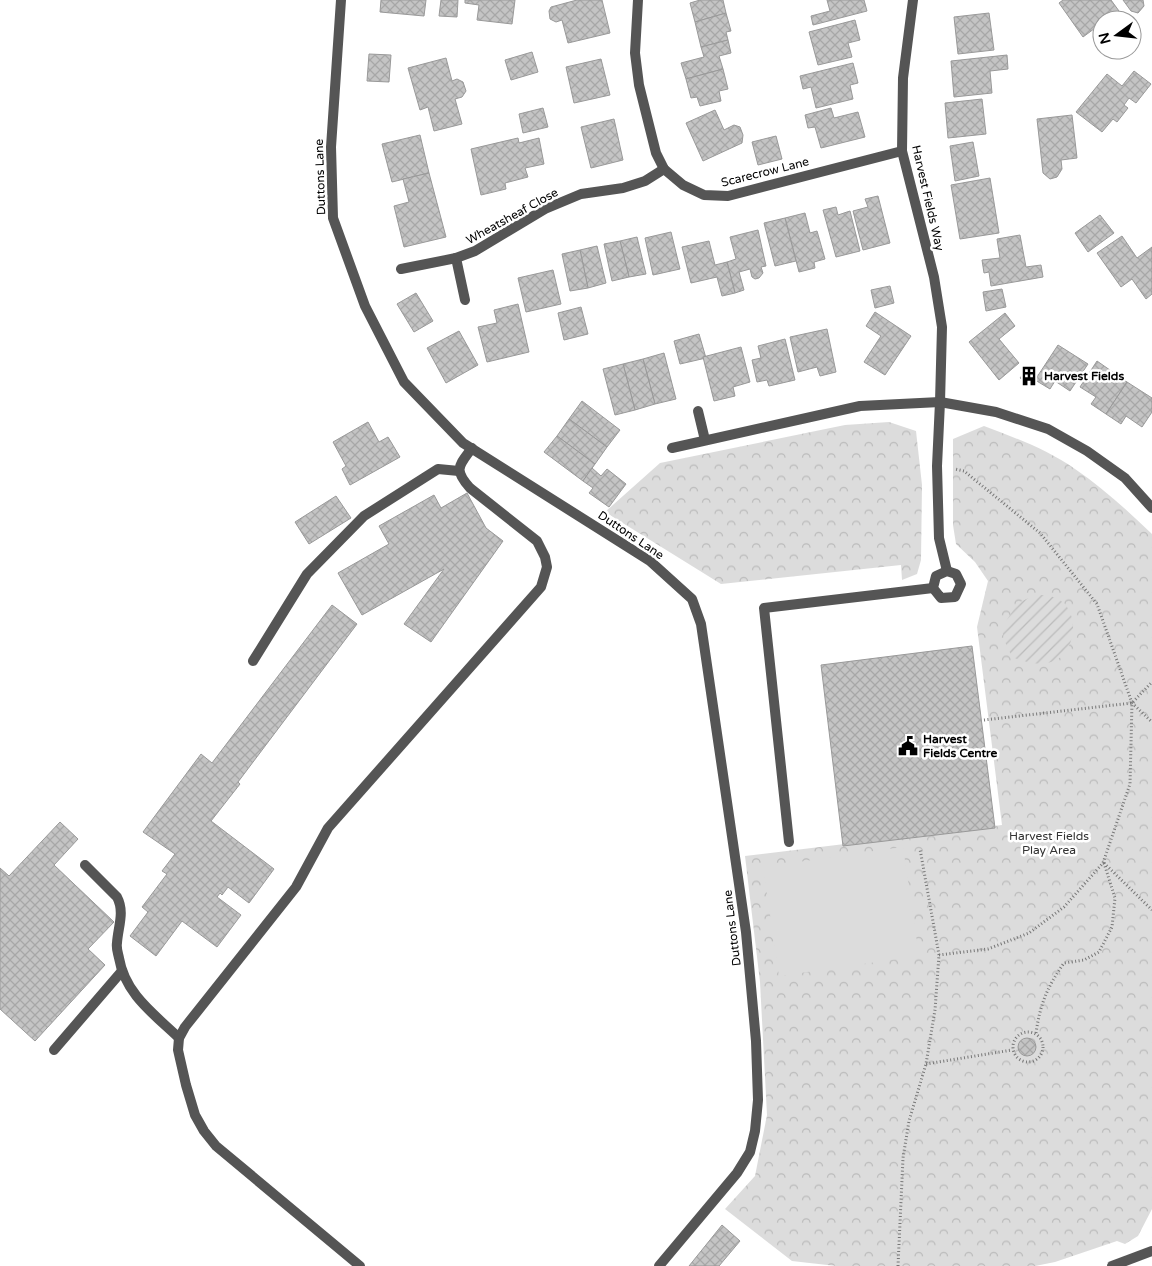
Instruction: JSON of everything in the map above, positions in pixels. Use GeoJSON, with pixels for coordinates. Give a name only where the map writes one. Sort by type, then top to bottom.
{"type":"FeatureCollection","features":[{"type":"Feature","properties":{"kind":"street","name":"Duttons Lane"},"geometry":{"type":"LineString","coordinates":[[341,0],[331,147],[333,218],[365,306],[404,382],[463,442],[650,561],[692,599],[701,624],[746,932],[756,1042],[758,1100],[755,1131],[750,1152],[737,1172],[659,1266]]}},
{"type":"Feature","properties":{"kind":"street","name":"Scarecrow Lane"},"geometry":{"type":"LineString","coordinates":[[638,0],[635,53],[639,85],[656,153],[664,169],[684,185],[704,195],[728,196],[902,151]]}},
{"type":"Feature","properties":{"kind":"street","name":"Harvest Fields Way"},"geometry":{"type":"LineString","coordinates":[[913,0],[903,78],[902,151],[934,277],[942,327],[937,466],[940,538],[947,571]]}},
{"type":"Feature","properties":{"kind":"street","name":"Wheatsheaf Close"},"geometry":{"type":"LineString","coordinates":[[401,269],[456,258],[475,251],[545,209],[581,194],[624,188],[645,181],[664,169]]}},
{"type":"Feature","properties":{"kind":"street","name":"Wheatsheaf Close"},"geometry":{"type":"LineString","coordinates":[[456,258],[465,300]]}},
{"type":"Feature","properties":{"kind":"street"},"geometry":{"type":"LineString","coordinates":[[672,448],[860,406],[940,402],[996,412],[1048,429],[1087,451],[1125,478],[1152,508]]}},
{"type":"Feature","properties":{"kind":"street"},"geometry":{"type":"LineString","coordinates":[[698,411],[705,440]]}},
{"type":"Feature","properties":{"kind":"street"},"geometry":{"type":"LineString","coordinates":[[360,1266],[216,1146],[195,1115],[178,1050],[179,1038],[185,1027],[296,887],[328,828],[541,586],[546,568],[545,557],[537,541],[470,488],[461,478],[458,471],[461,463],[472,448]]}},
{"type":"Feature","properties":{"kind":"street"},"geometry":{"type":"LineString","coordinates":[[254,661],[307,574],[364,516],[438,469],[458,471]]}},
{"type":"Feature","properties":{"kind":"street"},"geometry":{"type":"LineString","coordinates":[[947,571],[956,574],[961,584],[955,597],[941,598],[933,588],[936,576],[947,571]]}},
{"type":"Feature","properties":{"kind":"street"},"geometry":{"type":"LineString","coordinates":[[789,842],[764,608],[933,588]]}},
{"type":"Feature","properties":{"kind":"street"},"geometry":{"type":"LineString","coordinates":[[84,865],[121,903],[122,912],[116,945],[122,971],[133,994],[179,1038]]}},
{"type":"Feature","properties":{"kind":"street"},"geometry":{"type":"LineString","coordinates":[[54,1050],[122,971]]}},
{"type":"Feature","properties":{"kind":"street"},"geometry":{"type":"LineString","coordinates":[[1112,1266],[1152,1251]]}},
{"type":"Feature","properties":{"kind":"path"},"geometry":{"type":"LineString","coordinates":[[937,466],[964,471],[1040,534],[1097,604],[1132,703],[1130,784],[1103,863],[1064,907],[1029,933],[988,949],[939,955]]}},
{"type":"Feature","properties":{"kind":"path"},"geometry":{"type":"LineString","coordinates":[[984,720],[1132,703],[1152,682]]}},
{"type":"Feature","properties":{"kind":"path"},"geometry":{"type":"LineString","coordinates":[[1132,703],[1152,722]]}},
{"type":"Feature","properties":{"kind":"path"},"geometry":{"type":"LineString","coordinates":[[898,1266],[904,1158],[909,1121],[926,1064],[936,1010],[939,955],[920,850]]}},
{"type":"Feature","properties":{"kind":"path"},"geometry":{"type":"LineString","coordinates":[[1103,863],[1152,910]]}},
{"type":"Feature","properties":{"kind":"path"},"geometry":{"type":"LineString","coordinates":[[1036,1033],[1025,1031],[1013,1041],[1012,1050],[1020,1060],[1031,1062],[1042,1054],[1044,1046],[1036,1033],[1040,1010],[1045,994],[1064,963],[1084,960],[1099,952],[1112,927],[1115,898],[1103,863]]}},
{"type":"Feature","properties":{"kind":"path"},"geometry":{"type":"LineString","coordinates":[[926,1064],[1012,1050]]}},
{"type":"Feature","properties":{"kind":"green space"},"geometry":{"type":"Polygon","coordinates":[[[889,422],[916,431],[922,485],[921,560],[917,574],[902,580],[901,565],[721,584],[605,512],[660,463],[845,425],[889,422]]]}},
{"type":"Feature","properties":{"kind":"green space","name":"Harvest Fields Play Area"},"geometry":{"type":"Polygon","coordinates":[[[984,426],[1031,445],[1065,462],[1105,492],[1152,534],[1152,1209],[1138,1236],[1125,1244],[1117,1241],[1055,1262],[1035,1266],[836,1266],[792,1261],[725,1209],[755,1176],[767,1115],[760,982],[745,856],[1002,825],[977,627],[988,581],[975,562],[956,544],[953,525],[953,439],[984,426]]]}},
{"type":"Feature","properties":{"kind":"green space"},"geometry":{"type":"Polygon","coordinates":[[[1035,595],[1052,596],[1061,601],[1067,607],[1073,625],[1070,644],[1066,652],[1051,662],[1041,664],[1012,657],[1002,630],[1018,603],[1035,595]]]}},
{"type":"Feature","properties":{"kind":"green space"},"geometry":{"type":"Polygon","coordinates":[[[903,847],[919,956],[779,976],[763,867],[903,847]]]}},
{"type":"Feature","properties":{"kind":"building"},"geometry":{"type":"Polygon","coordinates":[[[381,0],[426,0],[424,16],[380,12],[381,0]]]}},
{"type":"Feature","properties":{"kind":"building"},"geometry":{"type":"Polygon","coordinates":[[[441,0],[458,0],[457,17],[439,16],[441,0]]]}},
{"type":"Feature","properties":{"kind":"building"},"geometry":{"type":"Polygon","coordinates":[[[465,0],[515,0],[512,24],[477,20],[479,5],[465,3],[465,0]]]}},
{"type":"Feature","properties":{"kind":"building"},"geometry":{"type":"Polygon","coordinates":[[[577,0],[602,0],[610,33],[568,43],[562,20],[556,22],[550,19],[549,11],[551,7],[577,0]]]}},
{"type":"Feature","properties":{"kind":"building"},"geometry":{"type":"Polygon","coordinates":[[[700,0],[723,0],[726,13],[695,22],[690,3],[700,0]]]}},
{"type":"Feature","properties":{"kind":"building"},"geometry":{"type":"Polygon","coordinates":[[[827,0],[864,0],[867,11],[813,25],[811,16],[830,11],[827,0]]]}},
{"type":"Feature","properties":{"kind":"building"},"geometry":{"type":"Polygon","coordinates":[[[1063,0],[1111,0],[1118,10],[1092,10],[1092,30],[1083,37],[1059,3],[1063,0]]]}},
{"type":"Feature","properties":{"kind":"building"},"geometry":{"type":"Polygon","coordinates":[[[1123,0],[1143,0],[1144,6],[1141,10],[1130,10],[1123,0]]]}},
{"type":"Feature","properties":{"kind":"building"},"geometry":{"type":"Polygon","coordinates":[[[726,13],[731,31],[726,32],[728,40],[701,47],[695,22],[726,13]]]}},
{"type":"Feature","properties":{"kind":"building"},"geometry":{"type":"Polygon","coordinates":[[[989,13],[994,50],[958,54],[954,17],[989,13]]]}},
{"type":"Feature","properties":{"kind":"building"},"geometry":{"type":"Polygon","coordinates":[[[855,20],[860,40],[848,43],[852,57],[818,65],[809,32],[855,20]]]}},
{"type":"Feature","properties":{"kind":"building"},"geometry":{"type":"Polygon","coordinates":[[[728,40],[731,53],[719,56],[723,69],[686,79],[681,63],[704,57],[701,47],[728,40]]]}},
{"type":"Feature","properties":{"kind":"building"},"geometry":{"type":"Polygon","coordinates":[[[532,52],[538,72],[511,80],[505,60],[532,52]]]}},
{"type":"Feature","properties":{"kind":"building"},"geometry":{"type":"Polygon","coordinates":[[[369,54],[391,55],[389,82],[367,81],[369,54]]]}},
{"type":"Feature","properties":{"kind":"building"},"geometry":{"type":"Polygon","coordinates":[[[1007,55],[1008,69],[990,71],[992,93],[954,97],[951,61],[1007,55]]]}},
{"type":"Feature","properties":{"kind":"building"},"geometry":{"type":"Polygon","coordinates":[[[446,58],[452,81],[457,79],[463,82],[466,91],[462,97],[455,99],[462,124],[434,131],[428,107],[420,110],[408,68],[446,58]]]}},
{"type":"Feature","properties":{"kind":"building"},"geometry":{"type":"Polygon","coordinates":[[[601,59],[610,95],[574,103],[566,67],[601,59]]]}},
{"type":"Feature","properties":{"kind":"building"},"geometry":{"type":"Polygon","coordinates":[[[853,63],[858,83],[850,85],[853,99],[816,108],[811,87],[803,89],[800,76],[853,63]]]}},
{"type":"Feature","properties":{"kind":"building"},"geometry":{"type":"Polygon","coordinates":[[[723,69],[728,89],[719,91],[721,101],[700,106],[697,97],[691,98],[686,79],[723,69]]]}},
{"type":"Feature","properties":{"kind":"building"},"geometry":{"type":"Polygon","coordinates":[[[1134,71],[1151,84],[1136,103],[1129,98],[1124,105],[1128,108],[1117,122],[1113,119],[1102,132],[1076,112],[1107,74],[1122,86],[1134,71]]]}},
{"type":"Feature","properties":{"kind":"building"},"geometry":{"type":"Polygon","coordinates":[[[982,99],[986,134],[948,138],[945,103],[982,99]]]}},
{"type":"Feature","properties":{"kind":"building"},"geometry":{"type":"Polygon","coordinates":[[[543,108],[548,127],[523,133],[519,114],[543,108]]]}},
{"type":"Feature","properties":{"kind":"building"},"geometry":{"type":"Polygon","coordinates":[[[831,108],[834,118],[858,112],[865,137],[821,148],[815,127],[808,128],[805,115],[831,108]]]}},
{"type":"Feature","properties":{"kind":"building"},"geometry":{"type":"Polygon","coordinates":[[[715,110],[724,130],[734,125],[740,127],[743,135],[742,143],[703,161],[686,123],[715,110]]]}},
{"type":"Feature","properties":{"kind":"building"},"geometry":{"type":"Polygon","coordinates":[[[1072,115],[1077,158],[1061,160],[1062,169],[1057,177],[1050,179],[1043,173],[1037,119],[1072,115]]]}},
{"type":"Feature","properties":{"kind":"building"},"geometry":{"type":"Polygon","coordinates":[[[614,119],[623,160],[591,168],[581,127],[614,119]]]}},
{"type":"Feature","properties":{"kind":"building"},"geometry":{"type":"Polygon","coordinates":[[[420,135],[429,173],[392,182],[382,144],[420,135]]]}},
{"type":"Feature","properties":{"kind":"building"},"geometry":{"type":"Polygon","coordinates":[[[776,136],[782,159],[758,165],[752,142],[776,136]]]}},
{"type":"Feature","properties":{"kind":"building"},"geometry":{"type":"Polygon","coordinates":[[[518,138],[519,143],[539,138],[544,164],[525,168],[528,177],[505,183],[506,189],[481,195],[471,149],[518,138]]]}},
{"type":"Feature","properties":{"kind":"building"},"geometry":{"type":"Polygon","coordinates":[[[973,142],[979,176],[955,181],[950,146],[973,142]]]}},
{"type":"Feature","properties":{"kind":"building"},"geometry":{"type":"Polygon","coordinates":[[[429,173],[446,237],[404,247],[394,206],[409,202],[403,179],[429,173]]]}},
{"type":"Feature","properties":{"kind":"building"},"geometry":{"type":"Polygon","coordinates":[[[990,178],[999,233],[960,239],[951,185],[990,178]]]}},
{"type":"Feature","properties":{"kind":"building"},"geometry":{"type":"Polygon","coordinates":[[[878,196],[890,243],[863,250],[853,211],[868,207],[865,199],[878,196]]]}},
{"type":"Feature","properties":{"kind":"building"},"geometry":{"type":"Polygon","coordinates":[[[836,207],[838,215],[850,211],[860,251],[836,257],[823,210],[836,207]]]}},
{"type":"Feature","properties":{"kind":"building"},"geometry":{"type":"Polygon","coordinates":[[[805,213],[810,233],[817,231],[825,259],[814,262],[815,268],[799,272],[785,218],[805,213]]]}},
{"type":"Feature","properties":{"kind":"building"},"geometry":{"type":"Polygon","coordinates":[[[1100,215],[1114,233],[1088,252],[1075,233],[1100,215]]]}},
{"type":"Feature","properties":{"kind":"building"},"geometry":{"type":"Polygon","coordinates":[[[785,218],[796,261],[775,266],[764,223],[785,218]]]}},
{"type":"Feature","properties":{"kind":"building"},"geometry":{"type":"Polygon","coordinates":[[[758,230],[766,266],[761,267],[763,273],[759,278],[755,279],[752,277],[750,269],[739,272],[744,290],[735,293],[727,262],[736,259],[730,237],[758,230]]]}},
{"type":"Feature","properties":{"kind":"building"},"geometry":{"type":"Polygon","coordinates":[[[671,232],[680,269],[653,275],[645,238],[671,232]]]}},
{"type":"Feature","properties":{"kind":"building"},"geometry":{"type":"Polygon","coordinates":[[[1020,235],[1026,267],[1041,265],[1043,277],[991,286],[989,272],[984,273],[982,260],[1000,258],[997,239],[1020,235]]]}},
{"type":"Feature","properties":{"kind":"building"},"geometry":{"type":"Polygon","coordinates":[[[1122,236],[1137,258],[1152,247],[1152,294],[1146,299],[1132,279],[1121,287],[1097,253],[1122,236]]]}},
{"type":"Feature","properties":{"kind":"building"},"geometry":{"type":"Polygon","coordinates":[[[637,237],[646,274],[629,277],[620,241],[637,237]]]}},
{"type":"Feature","properties":{"kind":"building"},"geometry":{"type":"Polygon","coordinates":[[[620,241],[629,277],[612,281],[604,244],[620,241]]]}},
{"type":"Feature","properties":{"kind":"building"},"geometry":{"type":"Polygon","coordinates":[[[709,241],[715,265],[727,262],[735,293],[722,296],[717,277],[691,283],[682,247],[709,241]]]}},
{"type":"Feature","properties":{"kind":"building"},"geometry":{"type":"Polygon","coordinates":[[[597,246],[606,283],[588,288],[580,250],[597,246]]]}},
{"type":"Feature","properties":{"kind":"building"},"geometry":{"type":"Polygon","coordinates":[[[580,250],[588,288],[570,291],[562,254],[580,250]]]}},
{"type":"Feature","properties":{"kind":"building"},"geometry":{"type":"Polygon","coordinates":[[[553,270],[561,304],[526,312],[518,278],[553,270]]]}},
{"type":"Feature","properties":{"kind":"building"},"geometry":{"type":"Polygon","coordinates":[[[890,286],[894,303],[875,308],[871,290],[890,286]]]}},
{"type":"Feature","properties":{"kind":"building"},"geometry":{"type":"Polygon","coordinates":[[[1002,289],[1006,307],[986,311],[983,292],[1002,289]]]}},
{"type":"Feature","properties":{"kind":"building"},"geometry":{"type":"Polygon","coordinates":[[[416,293],[433,321],[414,332],[397,304],[416,293]]]}},
{"type":"Feature","properties":{"kind":"building"},"geometry":{"type":"Polygon","coordinates":[[[518,304],[529,352],[487,362],[478,327],[497,323],[494,310],[518,304]]]}},
{"type":"Feature","properties":{"kind":"building"},"geometry":{"type":"Polygon","coordinates":[[[581,307],[588,334],[564,340],[558,313],[581,307]]]}},
{"type":"Feature","properties":{"kind":"building"},"geometry":{"type":"Polygon","coordinates":[[[875,312],[911,336],[885,375],[864,362],[881,336],[866,326],[875,312]]]}},
{"type":"Feature","properties":{"kind":"building"},"geometry":{"type":"Polygon","coordinates":[[[1005,313],[1015,326],[999,339],[1019,363],[999,380],[969,342],[1005,313]]]}},
{"type":"Feature","properties":{"kind":"building"},"geometry":{"type":"Polygon","coordinates":[[[827,329],[836,372],[820,376],[817,367],[798,372],[790,337],[827,329]]]}},
{"type":"Feature","properties":{"kind":"building"},"geometry":{"type":"Polygon","coordinates":[[[459,331],[478,365],[446,383],[427,348],[459,331]]]}},
{"type":"Feature","properties":{"kind":"building"},"geometry":{"type":"Polygon","coordinates":[[[699,334],[706,358],[680,364],[674,341],[699,334]]]}},
{"type":"Feature","properties":{"kind":"building"},"geometry":{"type":"Polygon","coordinates":[[[785,339],[795,380],[769,386],[767,380],[757,382],[752,360],[761,358],[758,346],[785,339]]]}},
{"type":"Feature","properties":{"kind":"building"},"geometry":{"type":"Polygon","coordinates":[[[1058,345],[1088,364],[1070,391],[1055,381],[1050,389],[1035,380],[1058,345]]]}},
{"type":"Feature","properties":{"kind":"building"},"geometry":{"type":"Polygon","coordinates":[[[741,347],[750,382],[733,387],[735,396],[714,401],[703,357],[741,347]]]}},
{"type":"Feature","properties":{"kind":"building"},"geometry":{"type":"Polygon","coordinates":[[[664,353],[676,399],[655,404],[643,359],[664,353]]]}},
{"type":"Feature","properties":{"kind":"building"},"geometry":{"type":"Polygon","coordinates":[[[643,359],[655,404],[635,410],[623,364],[643,359]]]}},
{"type":"Feature","properties":{"kind":"building"},"geometry":{"type":"Polygon","coordinates":[[[1097,361],[1127,382],[1106,414],[1091,404],[1096,397],[1080,387],[1097,361]]]}},
{"type":"Feature","properties":{"kind":"building"},"geometry":{"type":"Polygon","coordinates":[[[623,364],[635,410],[615,415],[603,369],[623,364]]]}},
{"type":"Feature","properties":{"kind":"building","name":"Harvest Fields"},"geometry":{"type":"Polygon","coordinates":[[[1028,368],[1037,374],[1030,385],[1020,378],[1028,368]]]}},
{"type":"Feature","properties":{"kind":"building"},"geometry":{"type":"Polygon","coordinates":[[[1127,382],[1152,398],[1152,412],[1142,427],[1126,416],[1121,424],[1106,414],[1127,382]]]}},
{"type":"Feature","properties":{"kind":"building"},"geometry":{"type":"Polygon","coordinates":[[[582,401],[620,430],[607,447],[569,419],[582,401]]]}},
{"type":"Feature","properties":{"kind":"building"},"geometry":{"type":"Polygon","coordinates":[[[569,419],[607,447],[595,464],[557,436],[569,419]]]}},
{"type":"Feature","properties":{"kind":"building"},"geometry":{"type":"Polygon","coordinates":[[[368,422],[379,442],[388,437],[400,457],[350,485],[342,469],[346,466],[333,442],[368,422]]]}},
{"type":"Feature","properties":{"kind":"building"},"geometry":{"type":"Polygon","coordinates":[[[557,436],[595,464],[583,481],[544,452],[557,436]]]}},
{"type":"Feature","properties":{"kind":"building"},"geometry":{"type":"Polygon","coordinates":[[[592,468],[601,476],[607,469],[626,484],[609,507],[589,493],[593,488],[583,481],[592,468]]]}},
{"type":"Feature","properties":{"kind":"building"},"geometry":{"type":"Polygon","coordinates":[[[467,493],[486,528],[503,541],[431,642],[404,624],[444,569],[362,615],[338,573],[389,544],[379,526],[434,495],[441,508],[467,493]]]}},
{"type":"Feature","properties":{"kind":"building"},"geometry":{"type":"Polygon","coordinates":[[[336,496],[351,518],[309,544],[295,522],[336,496]]]}},
{"type":"Feature","properties":{"kind":"building"},"geometry":{"type":"Polygon","coordinates":[[[332,605],[357,624],[238,782],[240,784],[211,821],[274,869],[249,903],[228,887],[222,895],[220,893],[217,897],[241,915],[217,947],[182,921],[156,956],[130,936],[148,912],[142,907],[167,874],[162,871],[175,854],[143,832],[201,754],[212,763],[332,605]]]}},
{"type":"Feature","properties":{"kind":"building","name":"Harvest Fields Centre"},"geometry":{"type":"Polygon","coordinates":[[[972,646],[995,828],[843,846],[821,665],[972,646]]]}},
{"type":"Feature","properties":{"kind":"building"},"geometry":{"type":"Polygon","coordinates":[[[60,822],[78,839],[54,865],[114,922],[88,949],[105,965],[35,1041],[0,1009],[0,868],[9,876],[60,822]]]}},
{"type":"Feature","properties":{"kind":"building"},"geometry":{"type":"Polygon","coordinates":[[[1027,1038],[1033,1041],[1036,1047],[1033,1053],[1027,1056],[1021,1053],[1018,1047],[1021,1041],[1027,1038]]]}},
{"type":"Feature","properties":{"kind":"building"},"geometry":{"type":"Polygon","coordinates":[[[722,1225],[740,1241],[719,1266],[689,1266],[722,1225]]]}},
{"type":"Feature","properties":{"kind":"place","name":"Harvest Fields"},"geometry":{"type":"Point","coordinates":[1029,376]}},
{"type":"Feature","properties":{"kind":"place","name":"Harvest Fields Centre"},"geometry":{"type":"Point","coordinates":[908,746]}}]}
